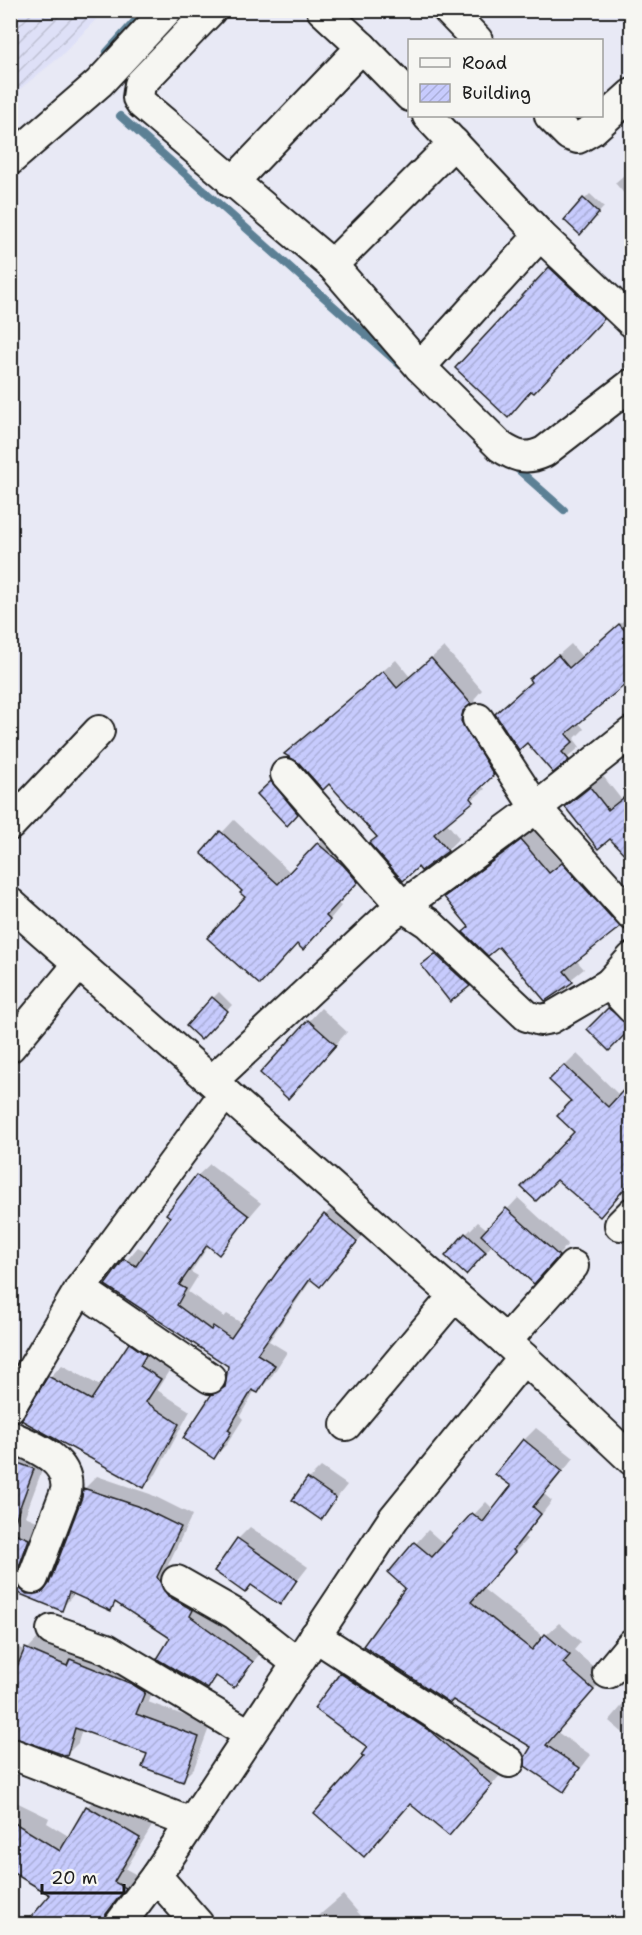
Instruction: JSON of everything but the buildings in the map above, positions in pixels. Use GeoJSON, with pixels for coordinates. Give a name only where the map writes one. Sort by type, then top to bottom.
{"type":"FeatureCollection","features":[{"type":"Feature","properties":{"kind":"street"},"geometry":{"type":"LineString","coordinates":[[10,159],[99,83],[167,10]]}},
{"type":"Feature","properties":{"kind":"street"},"geometry":{"type":"LineString","coordinates":[[211,10],[140,84],[138,98],[232,183],[332,265],[420,367],[501,447],[514,455],[534,457],[544,452],[632,384]]}},
{"type":"Feature","properties":{"kind":"street"},"geometry":{"type":"LineString","coordinates":[[322,10],[408,94]]}},
{"type":"Feature","properties":{"kind":"street"},"geometry":{"type":"LineString","coordinates":[[448,10],[476,39]]}},
{"type":"Feature","properties":{"kind":"street"},"geometry":{"type":"LineString","coordinates":[[232,183],[362,47]]}},
{"type":"Feature","properties":{"kind":"street"},"geometry":{"type":"LineString","coordinates":[[551,117],[569,135],[578,138],[592,130],[632,94]]}},
{"type":"Feature","properties":{"kind":"street"},"geometry":{"type":"LineString","coordinates":[[429,117],[540,235],[632,322]]}},
{"type":"Feature","properties":{"kind":"street"},"geometry":{"type":"LineString","coordinates":[[332,265],[454,143]]}},
{"type":"Feature","properties":{"kind":"street"},"geometry":{"type":"LineString","coordinates":[[420,367],[540,235]]}},
{"type":"Feature","properties":{"kind":"street"},"geometry":{"type":"LineString","coordinates":[[478,719],[536,808],[632,915]]}},
{"type":"Feature","properties":{"kind":"street"},"geometry":{"type":"LineString","coordinates":[[10,825],[99,731]]}},
{"type":"Feature","properties":{"kind":"street"},"geometry":{"type":"LineString","coordinates":[[10,1407],[80,1289],[219,1087],[402,906],[536,808],[632,732]]}},
{"type":"Feature","properties":{"kind":"street"},"geometry":{"type":"LineString","coordinates":[[286,774],[402,906],[428,923],[527,1016],[540,1020],[551,1018],[609,984],[632,958]]}},
{"type":"Feature","properties":{"kind":"street"},"geometry":{"type":"LineString","coordinates":[[10,903],[515,1349],[632,1460]]}},
{"type":"Feature","properties":{"kind":"street"},"geometry":{"type":"LineString","coordinates":[[10,1047],[79,964]]}},
{"type":"Feature","properties":{"kind":"street"},"geometry":{"type":"LineString","coordinates":[[609,984],[632,1008]]}},
{"type":"Feature","properties":{"kind":"street"},"geometry":{"type":"LineString","coordinates":[[120,1924],[156,1876],[394,1518],[573,1266]]}},
{"type":"Feature","properties":{"kind":"street"},"geometry":{"type":"LineString","coordinates":[[80,1289],[210,1378]]}},
{"type":"Feature","properties":{"kind":"street"},"geometry":{"type":"LineString","coordinates":[[346,1425],[454,1296]]}},
{"type":"Feature","properties":{"kind":"street"},"geometry":{"type":"LineString","coordinates":[[10,1436],[39,1449],[59,1464],[68,1480],[66,1491],[33,1578]]}},
{"type":"Feature","properties":{"kind":"street"},"geometry":{"type":"LineString","coordinates":[[177,1581],[235,1614],[297,1663]]}},
{"type":"Feature","properties":{"kind":"street"},"geometry":{"type":"LineString","coordinates":[[52,1630],[107,1649],[249,1734]]}},
{"type":"Feature","properties":{"kind":"street"},"geometry":{"type":"LineString","coordinates":[[315,1636],[509,1762]]}},
{"type":"Feature","properties":{"kind":"street"},"geometry":{"type":"LineString","coordinates":[[608,1673],[632,1644]]}},
{"type":"Feature","properties":{"kind":"street"},"geometry":{"type":"LineString","coordinates":[[10,1753],[191,1823]]}},
{"type":"Feature","properties":{"kind":"street"},"geometry":{"type":"LineString","coordinates":[[156,1876],[198,1924]]}},
{"type":"Feature","properties":{"kind":"shaded area"},"geometry":{"type":"Polygon","coordinates":[[[11,10],[104,11],[61,56],[11,96],[11,10]]]}},
{"type":"Feature","properties":{"kind":"waterway"},"geometry":{"type":"LineString","coordinates":[[107,52],[145,10]]}},
{"type":"Feature","properties":{"kind":"waterway"},"geometry":{"type":"LineString","coordinates":[[120,116],[400,365]]}},
{"type":"Feature","properties":{"kind":"waterway"},"geometry":{"type":"LineString","coordinates":[[513,465],[564,510]]}}]}
